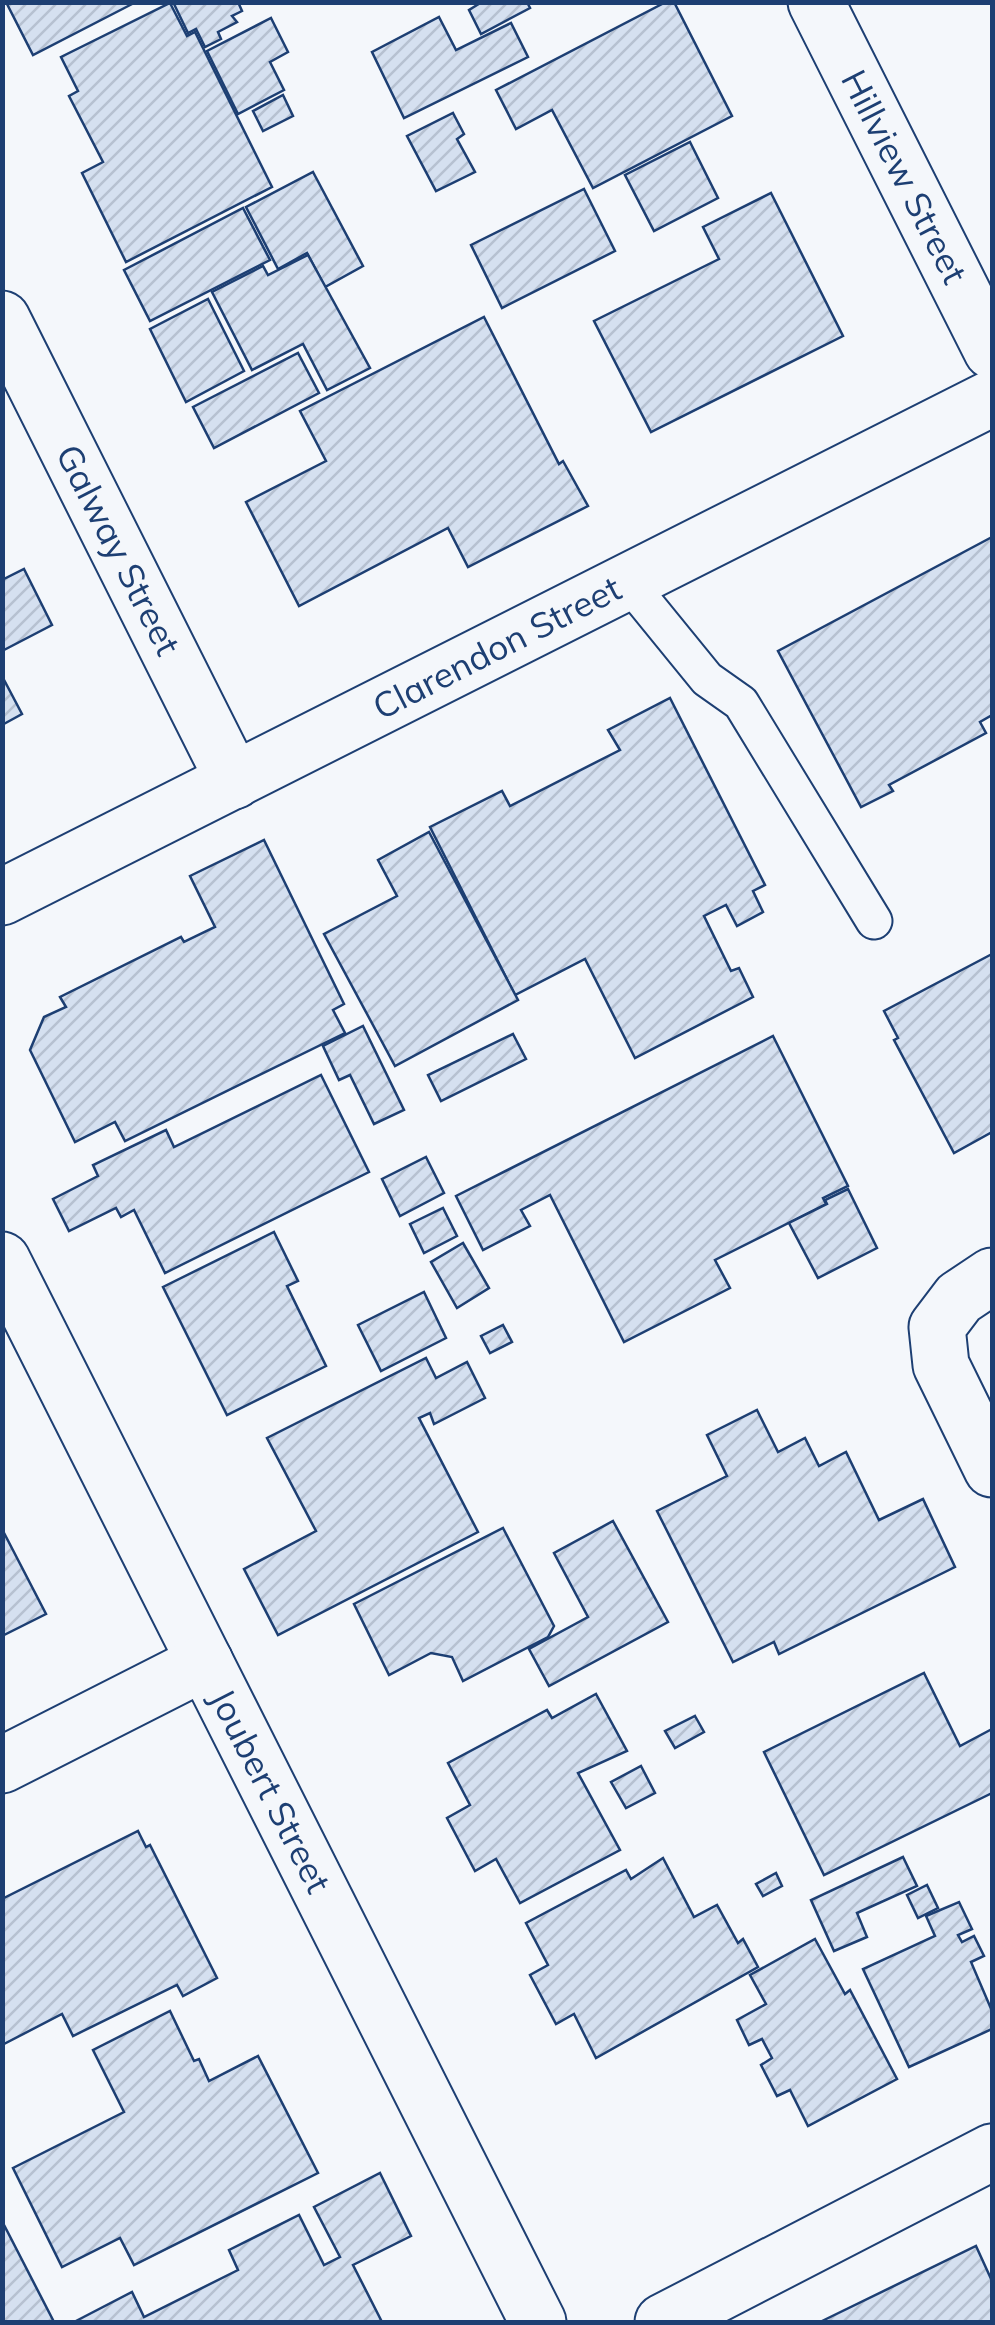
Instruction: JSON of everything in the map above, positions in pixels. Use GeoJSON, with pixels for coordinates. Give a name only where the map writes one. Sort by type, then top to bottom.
{"type":"FeatureCollection","features":[{"type":"Feature","properties":{"kind":"street","name":"Hillview Street"},"geometry":{"type":"LineString","coordinates":[[816,2],[992,351]]}},
{"type":"Feature","properties":{"kind":"street","name":"Galway Street"},"geometry":{"type":"LineString","coordinates":[[2,318],[234,780]]}},
{"type":"Feature","properties":{"kind":"street","name":"Clarendon Street"},"geometry":{"type":"LineString","coordinates":[[2,897],[992,398]]}},
{"type":"Feature","properties":{"kind":"street","name":"Joubert Street"},"geometry":{"type":"LineString","coordinates":[[2,1260],[538,2322]]}},
{"type":"Feature","properties":{"kind":"street"},"geometry":{"type":"LineString","coordinates":[[992,1276],[958,1298],[937,1327],[941,1364],[992,1469]]}},
{"type":"Feature","properties":{"kind":"street"},"geometry":{"type":"LineString","coordinates":[[2,1766],[205,1662]]}},
{"type":"Feature","properties":{"kind":"street"},"geometry":{"type":"LineString","coordinates":[[662,2322],[992,2152]]}},
{"type":"Feature","properties":{"kind":"lane"},"geometry":{"type":"LineString","coordinates":[[628,582],[708,678],[741,703],[874,921]]}},
{"type":"Feature","properties":{"kind":"building"},"geometry":{"type":"Polygon","coordinates":[[[6,2],[136,2],[33,55],[6,2]]]}},
{"type":"Feature","properties":{"kind":"building"},"geometry":{"type":"Polygon","coordinates":[[[238,2],[242,11],[232,16],[237,22],[218,32],[221,39],[205,47],[196,29],[188,33],[174,4],[238,2]]]}},
{"type":"Feature","properties":{"kind":"building"},"geometry":{"type":"Polygon","coordinates":[[[482,2],[527,2],[530,8],[481,34],[469,10],[482,2]]]}},
{"type":"Feature","properties":{"kind":"building"},"geometry":{"type":"Polygon","coordinates":[[[666,2],[674,2],[732,116],[593,188],[552,110],[516,129],[496,90],[666,2]]]}},
{"type":"Feature","properties":{"kind":"building"},"geometry":{"type":"Polygon","coordinates":[[[170,3],[187,36],[195,32],[272,187],[126,262],[82,173],[103,162],[69,96],[78,91],[61,57],[170,3]]]}},
{"type":"Feature","properties":{"kind":"building"},"geometry":{"type":"Polygon","coordinates":[[[439,17],[456,50],[511,23],[528,57],[404,118],[372,52],[439,17]]]}},
{"type":"Feature","properties":{"kind":"building"},"geometry":{"type":"Polygon","coordinates":[[[271,18],[288,52],[270,62],[284,90],[238,114],[207,51],[271,18]]]}},
{"type":"Feature","properties":{"kind":"building"},"geometry":{"type":"Polygon","coordinates":[[[283,95],[293,116],[263,131],[253,111],[283,95]]]}},
{"type":"Feature","properties":{"kind":"building"},"geometry":{"type":"Polygon","coordinates":[[[453,113],[464,134],[457,139],[475,172],[436,191],[407,136],[453,113]]]}},
{"type":"Feature","properties":{"kind":"building"},"geometry":{"type":"Polygon","coordinates":[[[690,142],[718,198],[654,231],[625,175],[690,142]]]}},
{"type":"Feature","properties":{"kind":"building"},"geometry":{"type":"Polygon","coordinates":[[[313,172],[363,266],[325,287],[307,253],[278,269],[246,207],[313,172]]]}},
{"type":"Feature","properties":{"kind":"building"},"geometry":{"type":"Polygon","coordinates":[[[584,189],[615,251],[502,308],[471,245],[584,189]]]}},
{"type":"Feature","properties":{"kind":"building"},"geometry":{"type":"Polygon","coordinates":[[[771,193],[843,336],[651,432],[594,321],[719,259],[703,227],[771,193]]]}},
{"type":"Feature","properties":{"kind":"building"},"geometry":{"type":"Polygon","coordinates":[[[243,208],[270,260],[150,321],[124,270],[243,208]]]}},
{"type":"Feature","properties":{"kind":"building"},"geometry":{"type":"Polygon","coordinates":[[[308,255],[370,368],[327,390],[303,344],[252,370],[212,292],[263,266],[268,275],[308,255]]]}},
{"type":"Feature","properties":{"kind":"building"},"geometry":{"type":"Polygon","coordinates":[[[208,299],[244,371],[186,402],[150,329],[208,299]]]}},
{"type":"Feature","properties":{"kind":"building"},"geometry":{"type":"Polygon","coordinates":[[[484,317],[559,464],[563,461],[588,506],[468,567],[448,528],[299,606],[246,502],[326,461],[300,411],[484,317]]]}},
{"type":"Feature","properties":{"kind":"building"},"geometry":{"type":"Polygon","coordinates":[[[298,353],[319,393],[214,448],[193,407],[298,353]]]}},
{"type":"Feature","properties":{"kind":"building"},"geometry":{"type":"Polygon","coordinates":[[[992,537],[992,715],[980,722],[986,733],[889,785],[893,791],[861,807],[778,651],[992,537]]]}},
{"type":"Feature","properties":{"kind":"building"},"geometry":{"type":"Polygon","coordinates":[[[24,569],[52,625],[2,651],[2,580],[24,569]]]}},
{"type":"Feature","properties":{"kind":"building"},"geometry":{"type":"Polygon","coordinates":[[[2,676],[22,714],[2,725],[2,676]]]}},
{"type":"Feature","properties":{"kind":"building"},"geometry":{"type":"Polygon","coordinates":[[[670,698],[765,885],[753,891],[763,912],[737,926],[726,905],[704,916],[731,971],[739,968],[753,997],[635,1058],[585,959],[515,995],[430,827],[502,791],[510,806],[620,750],[608,730],[670,698]]]}},
{"type":"Feature","properties":{"kind":"building"},"geometry":{"type":"Polygon","coordinates":[[[429,832],[518,1000],[395,1066],[324,934],[397,896],[378,860],[429,832]]]}},
{"type":"Feature","properties":{"kind":"building"},"geometry":{"type":"Polygon","coordinates":[[[264,840],[344,1004],[333,1010],[345,1033],[125,1141],[115,1122],[75,1142],[30,1050],[44,1017],[66,1007],[60,997],[181,937],[184,942],[215,927],[190,876],[264,840]]]}},
{"type":"Feature","properties":{"kind":"building"},"geometry":{"type":"Polygon","coordinates":[[[992,954],[992,1132],[954,1153],[894,1040],[898,1038],[884,1011],[992,954]]]}},
{"type":"Feature","properties":{"kind":"building"},"geometry":{"type":"Polygon","coordinates":[[[363,1026],[404,1110],[374,1124],[350,1075],[339,1080],[323,1046],[363,1026]]]}},
{"type":"Feature","properties":{"kind":"building"},"geometry":{"type":"Polygon","coordinates":[[[513,1034],[526,1059],[441,1101],[428,1075],[513,1034]]]}},
{"type":"Feature","properties":{"kind":"building"},"geometry":{"type":"Polygon","coordinates":[[[773,1036],[848,1186],[823,1198],[826,1204],[715,1260],[730,1288],[624,1342],[550,1195],[521,1210],[530,1226],[483,1250],[456,1196],[773,1036]]]}},
{"type":"Feature","properties":{"kind":"building"},"geometry":{"type":"Polygon","coordinates":[[[321,1075],[369,1172],[165,1273],[134,1210],[121,1217],[116,1208],[69,1231],[53,1199],[98,1176],[93,1165],[166,1130],[174,1147],[321,1075]]]}},
{"type":"Feature","properties":{"kind":"building"},"geometry":{"type":"Polygon","coordinates":[[[426,1157],[444,1193],[400,1216],[382,1179],[426,1157]]]}},
{"type":"Feature","properties":{"kind":"building"},"geometry":{"type":"Polygon","coordinates":[[[848,1189],[877,1248],[818,1278],[789,1223],[848,1189]]]}},
{"type":"Feature","properties":{"kind":"building"},"geometry":{"type":"Polygon","coordinates":[[[443,1208],[457,1236],[424,1253],[410,1224],[443,1208]]]}},
{"type":"Feature","properties":{"kind":"building"},"geometry":{"type":"Polygon","coordinates":[[[274,1232],[298,1281],[287,1286],[326,1366],[227,1415],[163,1287],[274,1232]]]}},
{"type":"Feature","properties":{"kind":"building"},"geometry":{"type":"Polygon","coordinates":[[[463,1243],[489,1288],[457,1308],[431,1262],[463,1243]]]}},
{"type":"Feature","properties":{"kind":"building"},"geometry":{"type":"Polygon","coordinates":[[[424,1292],[446,1338],[381,1371],[358,1325],[424,1292]]]}},
{"type":"Feature","properties":{"kind":"building"},"geometry":{"type":"Polygon","coordinates":[[[503,1325],[512,1342],[490,1353],[481,1336],[503,1325]]]}},
{"type":"Feature","properties":{"kind":"building"},"geometry":{"type":"Polygon","coordinates":[[[426,1358],[436,1378],[467,1362],[485,1398],[434,1424],[430,1413],[419,1418],[478,1532],[278,1635],[244,1569],[316,1531],[267,1438],[426,1358]]]}},
{"type":"Feature","properties":{"kind":"building"},"geometry":{"type":"Polygon","coordinates":[[[757,1410],[778,1452],[805,1438],[819,1466],[846,1452],[879,1520],[923,1499],[955,1567],[779,1654],[774,1642],[733,1662],[657,1511],[727,1476],[707,1435],[757,1410]]]}},
{"type":"Feature","properties":{"kind":"building"},"geometry":{"type":"Polygon","coordinates":[[[613,1521],[668,1622],[549,1686],[529,1649],[588,1617],[554,1553],[613,1521]]]}},
{"type":"Feature","properties":{"kind":"building"},"geometry":{"type":"Polygon","coordinates":[[[503,1528],[554,1626],[548,1637],[463,1681],[452,1657],[431,1653],[389,1675],[354,1604],[503,1528]]]}},
{"type":"Feature","properties":{"kind":"building"},"geometry":{"type":"Polygon","coordinates":[[[2,1529],[46,1614],[2,1636],[2,1529]]]}},
{"type":"Feature","properties":{"kind":"building"},"geometry":{"type":"Polygon","coordinates":[[[924,1673],[960,1746],[992,1729],[992,1793],[824,1875],[764,1752],[924,1673]]]}},
{"type":"Feature","properties":{"kind":"building"},"geometry":{"type":"Polygon","coordinates":[[[596,1694],[627,1751],[578,1773],[620,1850],[520,1903],[496,1859],[475,1871],[447,1818],[470,1805],[448,1763],[547,1710],[552,1718],[596,1694]]]}},
{"type":"Feature","properties":{"kind":"building"},"geometry":{"type":"Polygon","coordinates":[[[695,1716],[704,1732],[675,1748],[665,1731],[695,1716]]]}},
{"type":"Feature","properties":{"kind":"building"},"geometry":{"type":"Polygon","coordinates":[[[641,1766],[655,1793],[626,1808],[611,1782],[641,1766]]]}},
{"type":"Feature","properties":{"kind":"building"},"geometry":{"type":"Polygon","coordinates":[[[138,1831],[146,1847],[150,1845],[217,1978],[183,1996],[177,1985],[73,2036],[62,2014],[2,2045],[2,1899],[138,1831]]]}},
{"type":"Feature","properties":{"kind":"building"},"geometry":{"type":"Polygon","coordinates":[[[903,1857],[917,1886],[857,1913],[867,1937],[834,1951],[811,1900],[903,1857]]]}},
{"type":"Feature","properties":{"kind":"building"},"geometry":{"type":"Polygon","coordinates":[[[663,1858],[694,1917],[717,1905],[738,1943],[743,1939],[758,1967],[596,2058],[574,2014],[556,2024],[530,1975],[548,1965],[526,1923],[626,1870],[631,1879],[663,1858]]]}},
{"type":"Feature","properties":{"kind":"building"},"geometry":{"type":"Polygon","coordinates":[[[776,1873],[782,1886],[763,1896],[756,1884],[776,1873]]]}},
{"type":"Feature","properties":{"kind":"building"},"geometry":{"type":"Polygon","coordinates":[[[927,1885],[938,1908],[918,1918],[907,1895],[927,1885]]]}},
{"type":"Feature","properties":{"kind":"building"},"geometry":{"type":"Polygon","coordinates":[[[959,1902],[972,1929],[958,1935],[962,1942],[974,1936],[984,1956],[971,1962],[992,2011],[992,2029],[909,2067],[863,1969],[935,1936],[926,1916],[959,1902]]]}},
{"type":"Feature","properties":{"kind":"building"},"geometry":{"type":"Polygon","coordinates":[[[815,1939],[845,1994],[850,1990],[897,2079],[808,2126],[790,2090],[777,2096],[761,2065],[772,2058],[762,2039],[749,2045],[737,2020],[766,2004],[750,1975],[815,1939]]]}},
{"type":"Feature","properties":{"kind":"building"},"geometry":{"type":"Polygon","coordinates":[[[170,2011],[194,2061],[199,2059],[209,2081],[258,2056],[318,2173],[134,2265],[120,2238],[62,2267],[13,2168],[124,2112],[93,2050],[170,2011]]]}},
{"type":"Feature","properties":{"kind":"building"},"geometry":{"type":"Polygon","coordinates":[[[380,2173],[411,2236],[353,2265],[382,2322],[74,2322],[132,2292],[144,2317],[238,2270],[229,2250],[299,2215],[324,2265],[340,2257],[314,2207],[380,2173]]]}},
{"type":"Feature","properties":{"kind":"building"},"geometry":{"type":"Polygon","coordinates":[[[2,2221],[54,2322],[2,2322],[2,2221]]]}},
{"type":"Feature","properties":{"kind":"building"},"geometry":{"type":"Polygon","coordinates":[[[976,2246],[992,2281],[992,2322],[820,2322],[976,2246]]]}}]}
